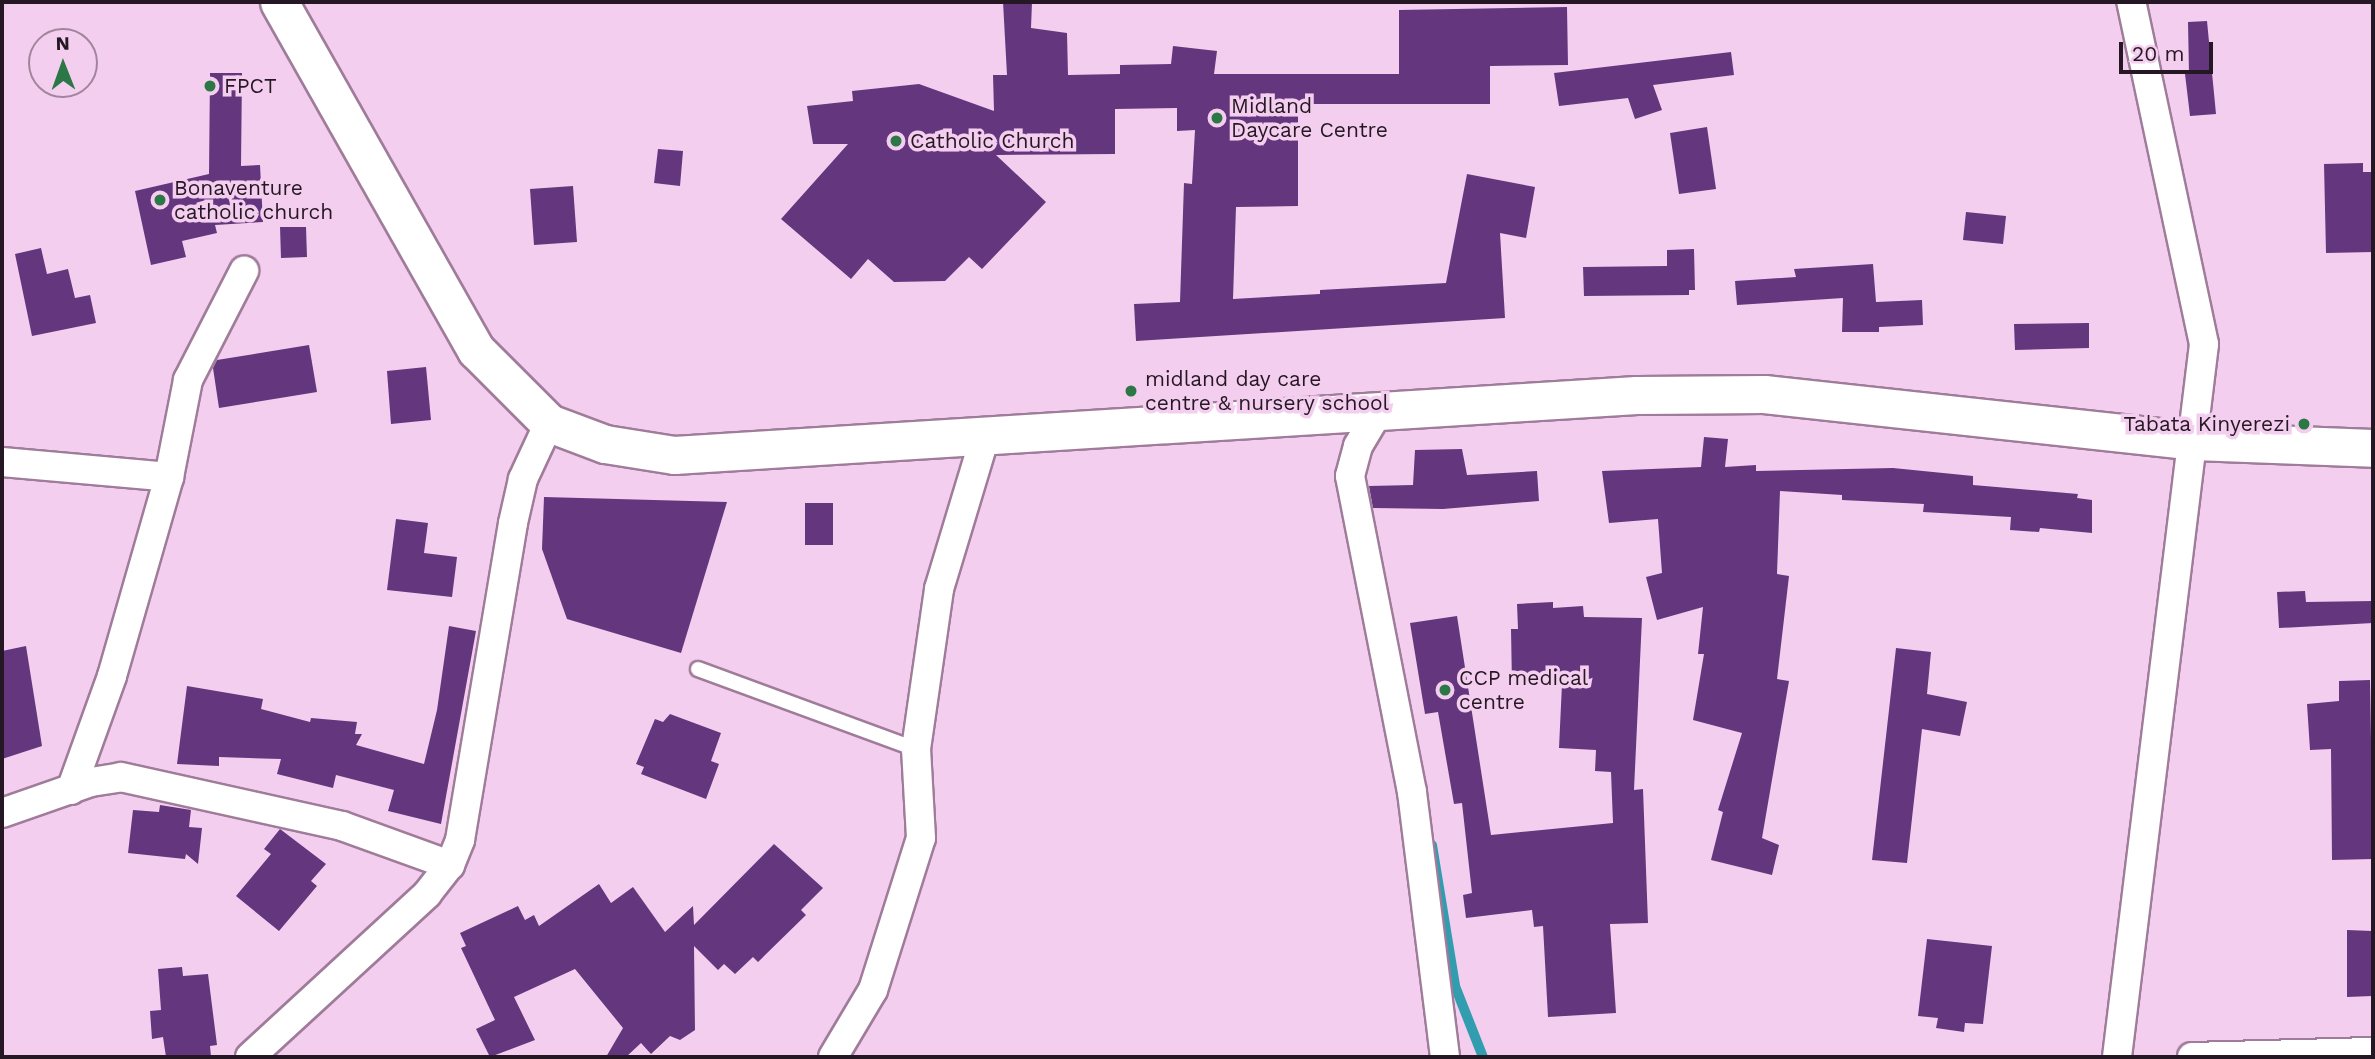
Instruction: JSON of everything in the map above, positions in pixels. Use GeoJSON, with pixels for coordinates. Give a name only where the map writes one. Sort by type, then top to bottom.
{"type":"FeatureCollection","features":[{"type":"Feature","properties":{"kind":"street"},"geometry":{"type":"LineString","coordinates":[[279,2],[476,350],[549,423],[605,444],[674,455],[985,437],[1380,409],[1636,395],[1764,394],[2194,441],[2373,448]]}},
{"type":"Feature","properties":{"kind":"street"},"geometry":{"type":"LineString","coordinates":[[2117,1057],[2204,344],[2132,2]]}},
{"type":"Feature","properties":{"kind":"street"},"geometry":{"type":"LineString","coordinates":[[71,790],[112,676],[169,477],[188,380],[244,271]]}},
{"type":"Feature","properties":{"kind":"street"},"geometry":{"type":"LineString","coordinates":[[1380,409],[1358,446],[1350,476],[1412,792],[1445,1057]]}},
{"type":"Feature","properties":{"kind":"street"},"geometry":{"type":"LineString","coordinates":[[250,1057],[427,894],[450,865],[460,840],[513,523],[523,479],[549,423]]}},
{"type":"Feature","properties":{"kind":"street"},"geometry":{"type":"LineString","coordinates":[[833,1057],[873,990],[921,838],[916,749],[939,589],[985,437]]}},
{"type":"Feature","properties":{"kind":"street"},"geometry":{"type":"LineString","coordinates":[[2,462],[169,477]]}},
{"type":"Feature","properties":{"kind":"street"},"geometry":{"type":"LineString","coordinates":[[2,813],[121,777],[342,826],[450,865]]}},
{"type":"Feature","properties":{"kind":"street"},"geometry":{"type":"LineString","coordinates":[[2192,1057],[2373,1052]]}},
{"type":"Feature","properties":{"kind":"lane"},"geometry":{"type":"LineString","coordinates":[[698,669],[916,749]]}},
{"type":"Feature","properties":{"kind":"building"},"geometry":{"type":"Polygon","coordinates":[[[1003,2],[1032,2],[1031,28],[1067,33],[1068,75],[1120,74],[1120,65],[1171,64],[1173,46],[1217,51],[1214,74],[1399,74],[1399,10],[1567,7],[1568,65],[1490,66],[1490,104],[1298,104],[1298,206],[1236,207],[1233,299],[1320,294],[1320,290],[1446,283],[1467,174],[1535,187],[1526,238],[1500,233],[1505,318],[1136,341],[1134,304],[1180,302],[1184,183],[1192,184],[1195,130],[1177,131],[1177,108],[1115,109],[1115,154],[996,155],[1046,202],[982,269],[969,257],[945,281],[894,282],[868,259],[851,279],[781,219],[848,144],[813,144],[807,106],[853,101],[852,91],[919,84],[994,111],[993,75],[1007,75],[1003,2]]]}},
{"type":"Feature","properties":{"kind":"building"},"geometry":{"type":"Polygon","coordinates":[[[2207,21],[2216,114],[2190,116],[2185,74],[2189,74],[2188,22],[2207,21]]]}},
{"type":"Feature","properties":{"kind":"building"},"geometry":{"type":"Polygon","coordinates":[[[1731,52],[1734,75],[1653,85],[1662,110],[1635,119],[1628,98],[1559,106],[1554,73],[1731,52]]]}},
{"type":"Feature","properties":{"kind":"building"},"geometry":{"type":"Polygon","coordinates":[[[210,73],[242,73],[241,166],[260,165],[263,222],[215,225],[217,233],[182,241],[186,257],[151,265],[135,191],[209,174],[210,73]]]}},
{"type":"Feature","properties":{"kind":"building"},"geometry":{"type":"Polygon","coordinates":[[[1707,127],[1716,189],[1679,194],[1670,133],[1707,127]]]}},
{"type":"Feature","properties":{"kind":"building"},"geometry":{"type":"Polygon","coordinates":[[[658,149],[683,151],[680,186],[654,183],[658,149]]]}},
{"type":"Feature","properties":{"kind":"building"},"geometry":{"type":"Polygon","coordinates":[[[2363,163],[2363,172],[2373,172],[2373,252],[2326,253],[2324,164],[2363,163]]]}},
{"type":"Feature","properties":{"kind":"building"},"geometry":{"type":"Polygon","coordinates":[[[573,186],[577,242],[534,245],[530,189],[573,186]]]}},
{"type":"Feature","properties":{"kind":"building"},"geometry":{"type":"Polygon","coordinates":[[[1966,212],[2006,216],[2003,244],[1963,240],[1966,212]]]}},
{"type":"Feature","properties":{"kind":"building"},"geometry":{"type":"Polygon","coordinates":[[[280,227],[306,227],[307,257],[281,258],[280,227]]]}},
{"type":"Feature","properties":{"kind":"building"},"geometry":{"type":"Polygon","coordinates":[[[41,248],[47,274],[68,269],[75,298],[90,295],[96,323],[32,336],[15,254],[41,248]]]}},
{"type":"Feature","properties":{"kind":"building"},"geometry":{"type":"Polygon","coordinates":[[[1694,249],[1695,290],[1689,290],[1689,295],[1584,296],[1583,267],[1667,266],[1667,250],[1694,249]]]}},
{"type":"Feature","properties":{"kind":"building"},"geometry":{"type":"Polygon","coordinates":[[[1873,264],[1876,302],[1922,300],[1923,325],[1879,327],[1879,332],[1842,332],[1843,298],[1737,305],[1735,281],[1796,277],[1794,269],[1873,264]]]}},
{"type":"Feature","properties":{"kind":"building"},"geometry":{"type":"Polygon","coordinates":[[[2089,323],[2089,348],[2015,350],[2014,324],[2089,323]]]}},
{"type":"Feature","properties":{"kind":"building"},"geometry":{"type":"Polygon","coordinates":[[[309,345],[317,392],[219,408],[213,368],[217,360],[309,345]]]}},
{"type":"Feature","properties":{"kind":"building"},"geometry":{"type":"Polygon","coordinates":[[[426,367],[431,420],[391,424],[387,371],[426,367]]]}},
{"type":"Feature","properties":{"kind":"building"},"geometry":{"type":"Polygon","coordinates":[[[1704,437],[1728,439],[1725,467],[1756,465],[1756,471],[1893,468],[1973,476],[1973,485],[2078,494],[2077,498],[2092,500],[2092,533],[2040,528],[2039,532],[2010,530],[2011,517],[1923,512],[1924,504],[1842,500],[1842,495],[1780,491],[1777,574],[1789,576],[1777,679],[1789,681],[1762,838],[1779,845],[1772,875],[1711,860],[1723,812],[1718,810],[1742,733],[1693,720],[1704,654],[1698,654],[1703,607],[1657,620],[1646,577],[1662,573],[1658,519],[1609,523],[1602,471],[1701,467],[1704,437]]]}},
{"type":"Feature","properties":{"kind":"building"},"geometry":{"type":"Polygon","coordinates":[[[1462,449],[1467,475],[1537,471],[1539,501],[1443,509],[1373,508],[1369,486],[1413,485],[1415,450],[1462,449]]]}},
{"type":"Feature","properties":{"kind":"building"},"geometry":{"type":"Polygon","coordinates":[[[544,497],[727,502],[681,653],[567,619],[542,549],[544,497]]]}},
{"type":"Feature","properties":{"kind":"building"},"geometry":{"type":"Polygon","coordinates":[[[805,503],[833,503],[833,545],[805,545],[805,503]]]}},
{"type":"Feature","properties":{"kind":"building"},"geometry":{"type":"Polygon","coordinates":[[[396,519],[428,523],[424,553],[457,557],[452,597],[387,590],[396,519]]]}},
{"type":"Feature","properties":{"kind":"building"},"geometry":{"type":"Polygon","coordinates":[[[2305,591],[2306,602],[2373,601],[2373,623],[2279,628],[2277,592],[2305,591]]]}},
{"type":"Feature","properties":{"kind":"building"},"geometry":{"type":"Polygon","coordinates":[[[1553,602],[1553,608],[1583,606],[1584,617],[1642,618],[1634,790],[1643,789],[1648,923],[1610,924],[1616,1013],[1548,1017],[1543,926],[1534,927],[1532,910],[1466,918],[1463,895],[1472,893],[1462,803],[1454,804],[1438,712],[1425,714],[1410,623],[1457,616],[1491,835],[1613,823],[1611,772],[1595,771],[1596,750],[1559,748],[1562,684],[1512,686],[1511,629],[1518,629],[1517,604],[1553,602]]]}},
{"type":"Feature","properties":{"kind":"building"},"geometry":{"type":"Polygon","coordinates":[[[449,626],[476,631],[441,824],[388,811],[394,790],[336,775],[333,788],[277,774],[281,759],[219,757],[219,766],[177,764],[187,686],[263,699],[261,709],[310,722],[311,718],[357,722],[355,734],[362,734],[356,745],[424,764],[437,710],[449,626]]]}},
{"type":"Feature","properties":{"kind":"building"},"geometry":{"type":"Polygon","coordinates":[[[26,646],[42,746],[2,759],[2,651],[26,646]]]}},
{"type":"Feature","properties":{"kind":"building"},"geometry":{"type":"Polygon","coordinates":[[[1896,648],[1931,652],[1927,694],[1967,702],[1960,736],[1922,729],[1907,863],[1872,860],[1896,648]]]}},
{"type":"Feature","properties":{"kind":"building"},"geometry":{"type":"Polygon","coordinates":[[[2370,680],[2373,859],[2332,860],[2331,749],[2310,750],[2307,704],[2339,701],[2339,681],[2370,680]]]}},
{"type":"Feature","properties":{"kind":"building"},"geometry":{"type":"Polygon","coordinates":[[[670,714],[721,733],[711,761],[719,764],[706,799],[641,774],[644,767],[636,764],[655,719],[663,722],[670,714]]]}},
{"type":"Feature","properties":{"kind":"building"},"geometry":{"type":"Polygon","coordinates":[[[160,805],[191,810],[189,827],[202,828],[198,864],[186,854],[185,859],[128,853],[133,810],[159,812],[160,805]]]}},
{"type":"Feature","properties":{"kind":"building"},"geometry":{"type":"Polygon","coordinates":[[[280,829],[326,864],[311,881],[317,886],[279,931],[236,896],[271,854],[264,849],[280,829]]]}},
{"type":"Feature","properties":{"kind":"building"},"geometry":{"type":"Polygon","coordinates":[[[774,844],[823,888],[801,910],[806,915],[758,962],[753,957],[735,974],[724,964],[718,970],[694,946],[695,1030],[680,1040],[670,1036],[651,1054],[641,1043],[626,1057],[606,1057],[623,1028],[575,969],[514,997],[535,1040],[490,1057],[476,1029],[495,1020],[461,948],[466,946],[460,933],[518,906],[525,920],[534,915],[539,926],[599,884],[611,903],[633,887],[665,932],[693,906],[694,925],[774,844]]]}},
{"type":"Feature","properties":{"kind":"building"},"geometry":{"type":"Polygon","coordinates":[[[2347,930],[2372,931],[2372,996],[2347,997],[2347,930]]]}},
{"type":"Feature","properties":{"kind":"building"},"geometry":{"type":"Polygon","coordinates":[[[1927,939],[1992,946],[1983,1024],[1965,1023],[1964,1032],[1936,1028],[1938,1018],[1918,1016],[1927,939]]]}},
{"type":"Feature","properties":{"kind":"building"},"geometry":{"type":"Polygon","coordinates":[[[182,967],[183,976],[208,974],[217,1045],[210,1046],[211,1057],[166,1057],[163,1037],[152,1039],[150,1011],[161,1010],[158,969],[182,967]]]}},
{"type":"Feature","properties":{"kind":"waterway"},"geometry":{"type":"LineString","coordinates":[[1432,845],[1455,986],[1483,1057]]}},
{"type":"Feature","properties":{"kind":"place","name":"FPCT"},"geometry":{"type":"Point","coordinates":[210,86]}},
{"type":"Feature","properties":{"kind":"place","name":"Midland Daycare Centre"},"geometry":{"type":"Point","coordinates":[1217,118]}},
{"type":"Feature","properties":{"kind":"place","name":"Catholic Church"},"geometry":{"type":"Point","coordinates":[896,141]}},
{"type":"Feature","properties":{"kind":"place","name":"Bonaventure catholic church"},"geometry":{"type":"Point","coordinates":[160,200]}},
{"type":"Feature","properties":{"kind":"place","name":"midland day care centre & nursery school"},"geometry":{"type":"Point","coordinates":[1131,391]}},
{"type":"Feature","properties":{"kind":"place","name":"Tabata Kinyerezi"},"geometry":{"type":"Point","coordinates":[2304,424]}},
{"type":"Feature","properties":{"kind":"place","name":"CCP medical centre"},"geometry":{"type":"Point","coordinates":[1445,690]}}]}
